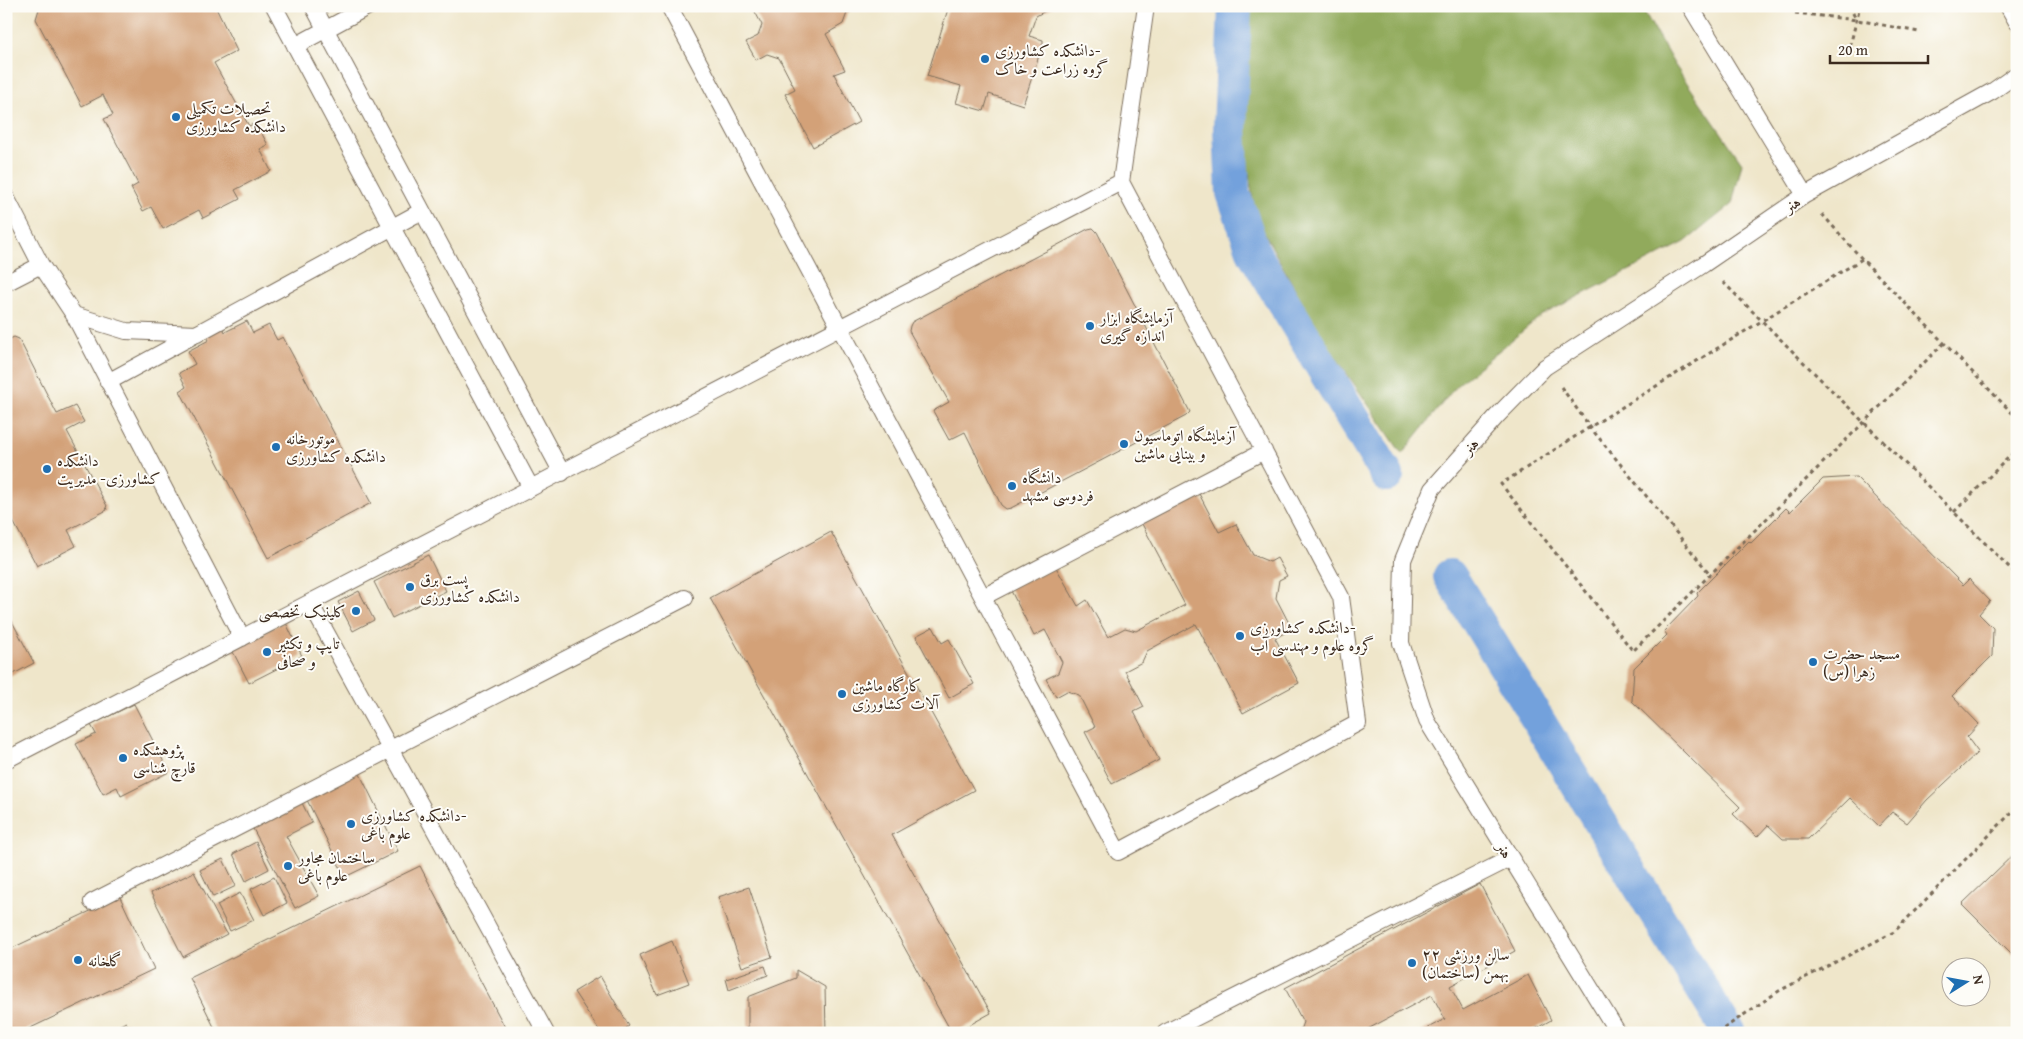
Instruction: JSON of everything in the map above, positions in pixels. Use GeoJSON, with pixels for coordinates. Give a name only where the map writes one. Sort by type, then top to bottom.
{"type":"FeatureCollection","features":[{"type":"Feature","properties":{"kind":"lane"},"geometry":{"type":"LineString","coordinates":[[274,6],[531,488]]}},
{"type":"Feature","properties":{"kind":"lane"},"geometry":{"type":"LineString","coordinates":[[313,6],[562,473]]}},
{"type":"Feature","properties":{"kind":"lane"},"geometry":{"type":"LineString","coordinates":[[296,46],[369,6]]}},
{"type":"Feature","properties":{"kind":"lane"},"geometry":{"type":"LineString","coordinates":[[669,6],[1118,852],[1358,723],[1341,597],[1121,182],[1146,6]]}},
{"type":"Feature","properties":{"kind":"lane"},"geometry":{"type":"LineString","coordinates":[[1690,6],[1805,194]]}},
{"type":"Feature","properties":{"kind":"lane"},"geometry":{"type":"LineString","coordinates":[[2008,6],[2017,22]]}},
{"type":"Feature","properties":{"kind":"lane","name":"هنر"},"geometry":{"type":"LineString","coordinates":[[1618,1033],[1426,721],[1401,643],[1403,560],[1432,489],[1496,417],[1545,367],[1704,264],[1805,194],[1993,91],[2017,74]]}},
{"type":"Feature","properties":{"kind":"lane"},"geometry":{"type":"LineString","coordinates":[[6,760],[1121,182]]}},
{"type":"Feature","properties":{"kind":"lane"},"geometry":{"type":"LineString","coordinates":[[6,197],[41,265],[74,315],[242,638]]}},
{"type":"Feature","properties":{"kind":"lane"},"geometry":{"type":"LineString","coordinates":[[108,382],[422,211]]}},
{"type":"Feature","properties":{"kind":"lane"},"geometry":{"type":"LineString","coordinates":[[6,283],[41,265]]}},
{"type":"Feature","properties":{"kind":"lane"},"geometry":{"type":"LineString","coordinates":[[74,315],[126,330],[197,334]]}},
{"type":"Feature","properties":{"kind":"lane"},"geometry":{"type":"LineString","coordinates":[[983,597],[1264,451]]}},
{"type":"Feature","properties":{"kind":"lane"},"geometry":{"type":"LineString","coordinates":[[92,902],[685,598]]}},
{"type":"Feature","properties":{"kind":"lane"},"geometry":{"type":"LineString","coordinates":[[310,603],[546,1033]]}},
{"type":"Feature","properties":{"kind":"lane"},"geometry":{"type":"LineString","coordinates":[[1165,1033],[1510,858]]}},
{"type":"Feature","properties":{"kind":"path"},"geometry":{"type":"LineString","coordinates":[[1849,6],[1857,20]]}},
{"type":"Feature","properties":{"kind":"path"},"geometry":{"type":"LineString","coordinates":[[1850,46],[1860,6]]}},
{"type":"Feature","properties":{"kind":"path"},"geometry":{"type":"LineString","coordinates":[[1795,13],[1857,20],[1919,32]]}},
{"type":"Feature","properties":{"kind":"path"},"geometry":{"type":"LineString","coordinates":[[1805,194],[1862,259],[2017,418]]}},
{"type":"Feature","properties":{"kind":"path"},"geometry":{"type":"LineString","coordinates":[[1862,259],[1501,484],[1633,651],[1944,343]]}},
{"type":"Feature","properties":{"kind":"path"},"geometry":{"type":"LineString","coordinates":[[1704,264],[2017,575]]}},
{"type":"Feature","properties":{"kind":"path"},"geometry":{"type":"LineString","coordinates":[[1545,367],[1590,427],[1710,574]]}},
{"type":"Feature","properties":{"kind":"path"},"geometry":{"type":"LineString","coordinates":[[1954,512],[2017,449]]}},
{"type":"Feature","properties":{"kind":"path"},"geometry":{"type":"LineString","coordinates":[[1717,1033],[1779,991],[1894,932],[2017,806]]}},
{"type":"Feature","properties":{"kind":"green space"},"geometry":{"type":"Polygon","coordinates":[[[1248,6],[1641,6],[1674,64],[1742,163],[1732,204],[1685,242],[1542,315],[1456,386],[1402,454],[1319,333],[1255,216],[1242,123],[1248,6]]]}},
{"type":"Feature","properties":{"kind":"building","name":"تحصیلات تکمیلی دانشکده کشاورزی"},"geometry":{"type":"Polygon","coordinates":[[[40,6],[215,6],[237,51],[214,63],[249,126],[256,123],[268,145],[260,149],[271,171],[235,190],[240,199],[203,218],[199,210],[163,229],[151,207],[143,211],[131,188],[138,184],[104,119],[113,115],[103,95],[82,106],[36,19],[40,6]]]}},
{"type":"Feature","properties":{"kind":"building"},"geometry":{"type":"Polygon","coordinates":[[[752,6],[859,6],[847,13],[843,24],[826,34],[845,70],[834,74],[859,122],[813,147],[785,94],[795,89],[779,58],[767,54],[756,60],[746,42],[758,36],[762,25],[752,6]]]}},
{"type":"Feature","properties":{"kind":"building","name":"دانشکده کشاورزی- گروه زراعت و خاک"},"geometry":{"type":"Polygon","coordinates":[[[949,6],[1054,6],[1036,16],[1029,36],[1043,40],[1043,43],[1023,105],[989,94],[984,111],[956,103],[961,86],[927,76],[949,6]]]}},
{"type":"Feature","properties":{"kind":"building"},"geometry":{"type":"Polygon","coordinates":[[[1093,228],[1097,232],[1190,412],[1186,416],[1006,509],[1001,505],[965,432],[949,440],[933,411],[949,402],[909,331],[910,326],[912,322],[1093,228]]]}},
{"type":"Feature","properties":{"kind":"building","name":"موتورخانه دانشکده کشاورزی"},"geometry":{"type":"Polygon","coordinates":[[[247,321],[253,333],[269,325],[277,340],[283,337],[371,503],[268,558],[180,391],[186,387],[179,373],[195,364],[188,351],[209,340],[205,333],[221,324],[225,332],[247,321]]]}},
{"type":"Feature","properties":{"kind":"building","name":"دانشکده کشاورزی- مدیریت"},"geometry":{"type":"Polygon","coordinates":[[[14,337],[19,339],[57,414],[75,406],[84,422],[67,431],[107,506],[107,510],[68,530],[76,546],[37,566],[6,508],[6,341],[14,337]]]}},
{"type":"Feature","properties":{"kind":"building","name":"مسجد حضرت زهرا (س)"},"geometry":{"type":"Polygon","coordinates":[[[1856,477],[1963,585],[1969,579],[1990,601],[1979,614],[1993,628],[1992,656],[1952,696],[1979,724],[1967,737],[1978,752],[1927,800],[1907,823],[1892,812],[1879,826],[1850,798],[1808,839],[1783,839],[1768,825],[1757,837],[1733,814],[1740,807],[1632,701],[1634,668],[1667,635],[1664,631],[1698,596],[1697,593],[1749,541],[1751,543],[1786,508],[1790,512],[1823,479],[1856,477]]]}},
{"type":"Feature","properties":{"kind":"building","name":"دانشکده کشاورزی- گروه علوم و مهندسی آب"},"geometry":{"type":"Polygon","coordinates":[[[1196,488],[1219,532],[1236,524],[1253,555],[1270,562],[1277,558],[1287,576],[1279,580],[1276,598],[1292,629],[1275,638],[1299,683],[1243,713],[1196,624],[1147,651],[1142,662],[1125,671],[1144,707],[1134,712],[1159,760],[1112,784],[1085,732],[1095,727],[1079,695],[1067,691],[1056,697],[1046,679],[1058,673],[1062,662],[1045,630],[1034,636],[1008,585],[1053,562],[1078,606],[1087,600],[1108,637],[1125,628],[1136,631],[1185,605],[1142,524],[1179,504],[1196,488]]]}},
{"type":"Feature","properties":{"kind":"building","name":"کارگاه ماشین آلات کشاورزی"},"geometry":{"type":"Polygon","coordinates":[[[831,532],[974,790],[892,835],[991,1013],[955,1033],[952,1033],[710,598],[831,532]]]}},
{"type":"Feature","properties":{"kind":"building","name":"پست برق دانشکده کشاورزی"},"geometry":{"type":"Polygon","coordinates":[[[428,555],[446,591],[392,618],[374,582],[428,555]]]}},
{"type":"Feature","properties":{"kind":"building","name":"کلینیک تخصصی"},"geometry":{"type":"Polygon","coordinates":[[[359,591],[374,620],[353,631],[338,602],[359,591]]]}},
{"type":"Feature","properties":{"kind":"building"},"geometry":{"type":"Polygon","coordinates":[[[6,610],[34,663],[6,678],[6,610]]]}},
{"type":"Feature","properties":{"kind":"building","name":"تایپ و تکثیر و صحافی"},"geometry":{"type":"Polygon","coordinates":[[[285,621],[302,656],[249,683],[231,648],[285,621]]]}},
{"type":"Feature","properties":{"kind":"building"},"geometry":{"type":"Polygon","coordinates":[[[933,627],[942,643],[949,639],[974,684],[949,698],[916,636],[933,627]]]}},
{"type":"Feature","properties":{"kind":"building","name":"پژوهشکده قارچ شناسی"},"geometry":{"type":"Polygon","coordinates":[[[134,704],[169,772],[121,796],[117,787],[103,794],[76,744],[96,734],[91,725],[134,704]]]}},
{"type":"Feature","properties":{"kind":"building","name":"دانشکده کشاورزی- علوم باغی"},"geometry":{"type":"Polygon","coordinates":[[[358,770],[398,851],[345,877],[305,796],[358,770]]]}},
{"type":"Feature","properties":{"kind":"building","name":"ساختمان مجاور علوم باغی"},"geometry":{"type":"Polygon","coordinates":[[[301,801],[312,823],[286,836],[319,896],[295,908],[251,825],[301,801]]]}},
{"type":"Feature","properties":{"kind":"building"},"geometry":{"type":"Polygon","coordinates":[[[256,842],[269,869],[246,881],[233,854],[256,842]]]}},
{"type":"Feature","properties":{"kind":"building"},"geometry":{"type":"Polygon","coordinates":[[[2017,851],[2017,959],[1962,904],[2017,851]]]}},
{"type":"Feature","properties":{"kind":"building"},"geometry":{"type":"Polygon","coordinates":[[[223,859],[236,886],[213,897],[200,870],[223,859]]]}},
{"type":"Feature","properties":{"kind":"building"},"geometry":{"type":"Polygon","coordinates":[[[420,866],[508,1033],[217,1033],[190,978],[420,866]]]}},
{"type":"Feature","properties":{"kind":"building"},"geometry":{"type":"Polygon","coordinates":[[[194,872],[227,934],[183,957],[151,893],[194,872]]]}},
{"type":"Feature","properties":{"kind":"building"},"geometry":{"type":"Polygon","coordinates":[[[274,877],[287,903],[264,915],[251,889],[274,877]]]}},
{"type":"Feature","properties":{"kind":"building","name":"سالن ورزشی ۲۲ بهمن (ساختمان)"},"geometry":{"type":"Polygon","coordinates":[[[1480,884],[1515,951],[1450,986],[1463,1010],[1528,975],[1551,1020],[1528,1033],[1418,1033],[1445,1019],[1432,995],[1364,1031],[1365,1033],[1299,1033],[1303,1022],[1285,988],[1480,884]]]}},
{"type":"Feature","properties":{"kind":"building"},"geometry":{"type":"Polygon","coordinates":[[[749,887],[772,957],[742,967],[718,897],[749,887]]]}},
{"type":"Feature","properties":{"kind":"building"},"geometry":{"type":"Polygon","coordinates":[[[240,893],[254,920],[230,931],[217,905],[240,893]]]}},
{"type":"Feature","properties":{"kind":"building","name":"گلخانه"},"geometry":{"type":"Polygon","coordinates":[[[120,897],[154,969],[20,1033],[6,1033],[6,951],[120,897]]]}},
{"type":"Feature","properties":{"kind":"building"},"geometry":{"type":"Polygon","coordinates":[[[672,941],[689,983],[657,995],[640,955],[672,941]]]}},
{"type":"Feature","properties":{"kind":"building"},"geometry":{"type":"Polygon","coordinates":[[[765,966],[768,975],[729,990],[726,979],[765,966]]]}},
{"type":"Feature","properties":{"kind":"building"},"geometry":{"type":"Polygon","coordinates":[[[796,970],[825,987],[826,1033],[755,1033],[748,1031],[748,997],[796,978],[796,970]]]}},
{"type":"Feature","properties":{"kind":"building"},"geometry":{"type":"Polygon","coordinates":[[[600,976],[629,1026],[619,1033],[601,1033],[574,992],[600,976]]]}},
{"type":"Feature","properties":{"kind":"building"},"geometry":{"type":"Polygon","coordinates":[[[126,1022],[131,1033],[105,1033],[126,1022]]]}},
{"type":"Feature","properties":{"kind":"waterway"},"geometry":{"type":"LineString","coordinates":[[1235,6],[1230,129],[1233,193],[1254,253],[1387,475]]}},
{"type":"Feature","properties":{"kind":"waterway"},"geometry":{"type":"LineString","coordinates":[[1450,576],[1729,1033]]}},
{"type":"Feature","properties":{"kind":"place","name":"دانشکده کشاورزی- گروه زراعت و خاک"},"geometry":{"type":"Point","coordinates":[985,59]}},
{"type":"Feature","properties":{"kind":"place","name":"تحصیلات تکمیلی دانشکده کشاورزی"},"geometry":{"type":"Point","coordinates":[176,117]}},
{"type":"Feature","properties":{"kind":"place","name":"آزمایشگاه ابزار اندازه گیری"},"geometry":{"type":"Point","coordinates":[1090,326]}},
{"type":"Feature","properties":{"kind":"place","name":"آزمایشگاه اتوماسیون و بینایی ماشین"},"geometry":{"type":"Point","coordinates":[1124,444]}},
{"type":"Feature","properties":{"kind":"place","name":"موتورخانه دانشکده کشاورزی"},"geometry":{"type":"Point","coordinates":[276,447]}},
{"type":"Feature","properties":{"kind":"place","name":"دانشکده کشاورزی- مدیریت"},"geometry":{"type":"Point","coordinates":[47,469]}},
{"type":"Feature","properties":{"kind":"place","name":"دانشگاه فردوسی مشهد"},"geometry":{"type":"Point","coordinates":[1012,486]}},
{"type":"Feature","properties":{"kind":"place","name":"پست برق دانشکده کشاورزی"},"geometry":{"type":"Point","coordinates":[410,587]}},
{"type":"Feature","properties":{"kind":"place","name":"کلینیک تخصصی"},"geometry":{"type":"Point","coordinates":[356,611]}},
{"type":"Feature","properties":{"kind":"place","name":"دانشکده کشاورزی- گروه علوم و مهندسی آب"},"geometry":{"type":"Point","coordinates":[1240,636]}},
{"type":"Feature","properties":{"kind":"place","name":"تایپ و تکثیر و صحافی"},"geometry":{"type":"Point","coordinates":[267,652]}},
{"type":"Feature","properties":{"kind":"place","name":"مسجد حضرت زهرا (س)"},"geometry":{"type":"Point","coordinates":[1813,662]}},
{"type":"Feature","properties":{"kind":"place","name":"کارگاه ماشین آلات کشاورزی"},"geometry":{"type":"Point","coordinates":[842,694]}},
{"type":"Feature","properties":{"kind":"place","name":"پژوهشکده قارچ شناسی"},"geometry":{"type":"Point","coordinates":[123,758]}},
{"type":"Feature","properties":{"kind":"place","name":"دانشکده کشاورزی- علوم باغی"},"geometry":{"type":"Point","coordinates":[351,824]}},
{"type":"Feature","properties":{"kind":"place","name":"ساختمان مجاور علوم باغی"},"geometry":{"type":"Point","coordinates":[288,866]}},
{"type":"Feature","properties":{"kind":"place","name":"گلخانه"},"geometry":{"type":"Point","coordinates":[78,960]}},
{"type":"Feature","properties":{"kind":"place","name":"سالن ورزشی ۲۲ بهمن (ساختمان)"},"geometry":{"type":"Point","coordinates":[1412,963]}}]}
